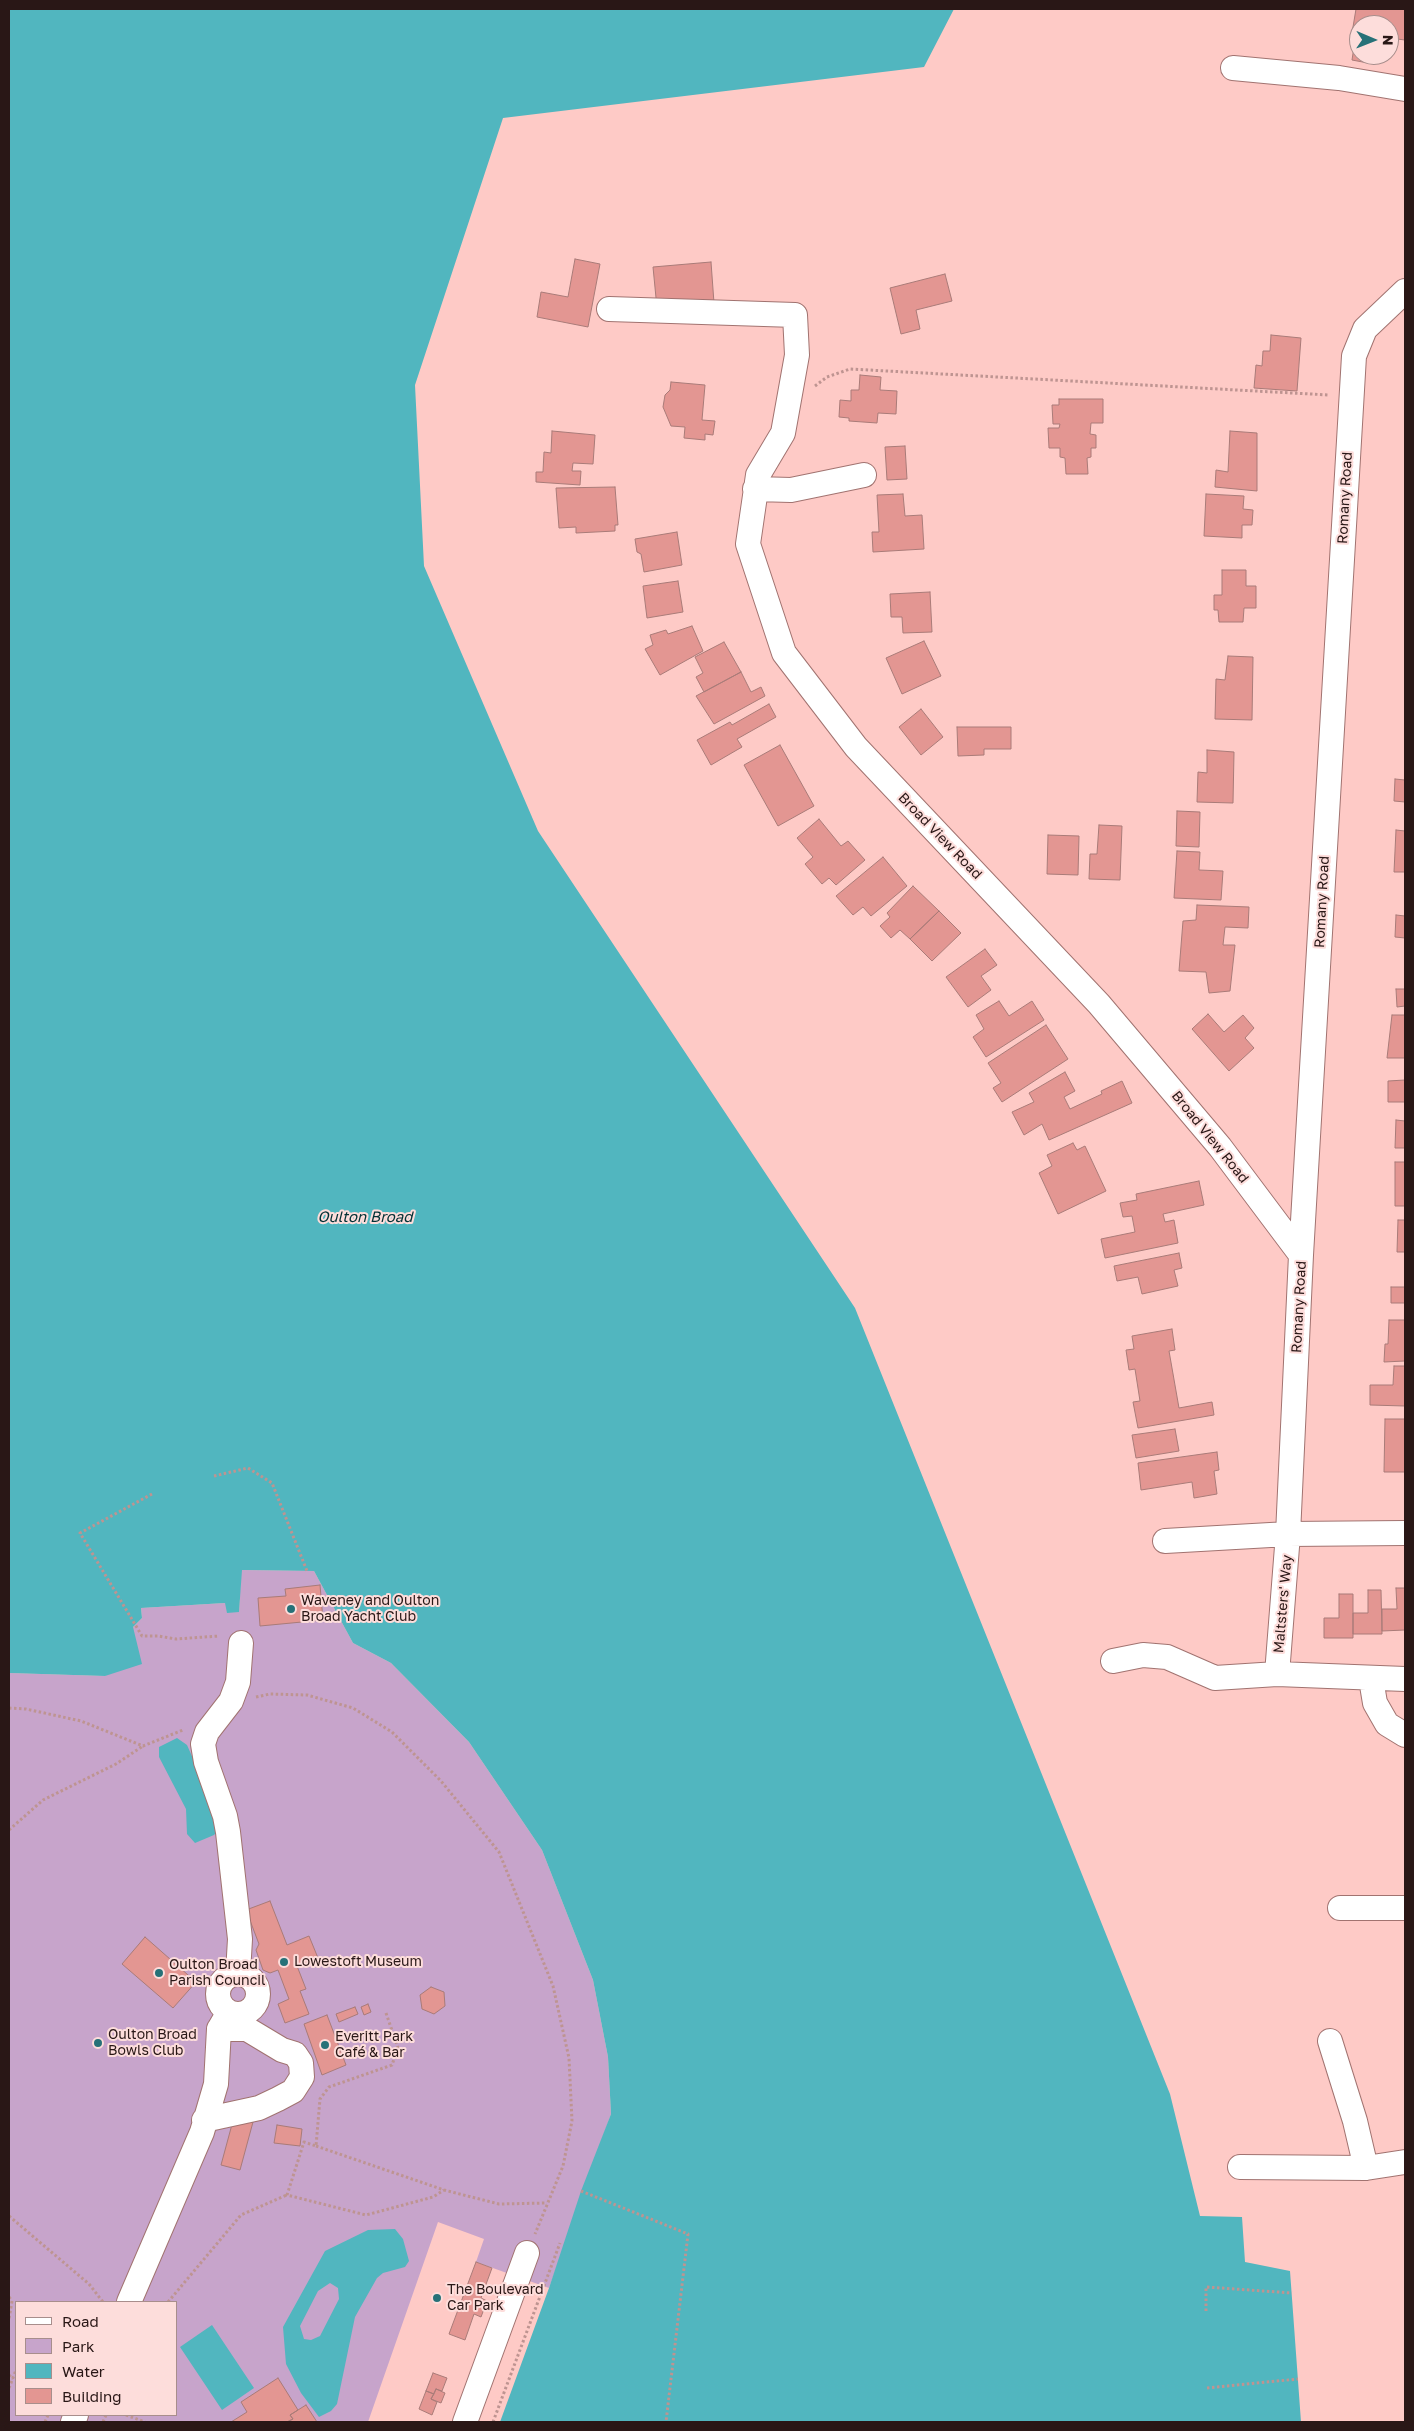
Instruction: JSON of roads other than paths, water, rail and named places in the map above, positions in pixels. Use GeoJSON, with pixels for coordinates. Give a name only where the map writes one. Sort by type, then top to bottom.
{"type":"FeatureCollection","features":[{"type":"Feature","properties":{"kind":"street"},"geometry":{"type":"LineString","coordinates":[[1233,68],[1339,78],[1405,89]]}},
{"type":"Feature","properties":{"kind":"street","name":"Romany Road"},"geometry":{"type":"LineString","coordinates":[[1288,1534],[1301,1255],[1354,356],[1365,329],[1405,291]]}},
{"type":"Feature","properties":{"kind":"street","name":"Broad View Road"},"geometry":{"type":"LineString","coordinates":[[609,309],[795,315],[797,355],[783,433],[758,475],[748,544],[784,653],[856,747],[1035,934],[1105,1011],[1220,1146],[1301,1255]]}},
{"type":"Feature","properties":{"kind":"street"},"geometry":{"type":"LineString","coordinates":[[755,489],[791,490],[864,475]]}},
{"type":"Feature","properties":{"kind":"street"},"geometry":{"type":"LineString","coordinates":[[1165,1541],[1288,1534],[1405,1533]]}},
{"type":"Feature","properties":{"kind":"street","name":"Maltsters' Way"},"geometry":{"type":"LineString","coordinates":[[1276,1674],[1288,1534]]}},
{"type":"Feature","properties":{"kind":"street"},"geometry":{"type":"LineString","coordinates":[[224,2020],[248,2011],[257,2001],[255,1982],[244,1974],[238,1973],[240,1939],[228,1832],[225,1816],[206,1762],[203,1744],[207,1732],[231,1701],[238,1682],[232,1640]]}},
{"type":"Feature","properties":{"kind":"street","name":"Maltsters' Way"},"geometry":{"type":"LineString","coordinates":[[1113,1661],[1143,1655],[1167,1657],[1215,1678],[1276,1674],[1405,1679]]}},
{"type":"Feature","properties":{"kind":"street"},"geometry":{"type":"LineString","coordinates":[[1371,1679],[1375,1703],[1387,1724],[1405,1734]]}},
{"type":"Feature","properties":{"kind":"street"},"geometry":{"type":"LineString","coordinates":[[1340,1908],[1405,1908]]}},
{"type":"Feature","properties":{"kind":"street"},"geometry":{"type":"LineString","coordinates":[[130,2301],[202,2132],[216,2084],[224,2020]]}},
{"type":"Feature","properties":{"kind":"street"},"geometry":{"type":"LineString","coordinates":[[204,2120],[259,2108],[292,2091],[302,2077],[301,2063],[295,2054],[282,2050],[247,2029],[224,2020]]}},
{"type":"Feature","properties":{"kind":"street"},"geometry":{"type":"LineString","coordinates":[[1330,2041],[1366,2168]]}},
{"type":"Feature","properties":{"kind":"street"},"geometry":{"type":"LineString","coordinates":[[1240,2168],[1366,2168],[1405,2162]]}},
{"type":"Feature","properties":{"kind":"street"},"geometry":{"type":"LineString","coordinates":[[465,2422],[527,2253]]}},
{"type":"Feature","properties":{"kind":"water","name":"Oulton Broad"},"geometry":{"type":"Polygon","coordinates":[[[9,9],[954,9],[924,67],[503,118],[415,385],[424,566],[538,831],[855,1308],[1170,2094],[1200,2216],[1242,2217],[1245,2262],[1290,2271],[1301,2422],[500,2422],[549,2288],[581,2191],[611,2114],[608,2057],[593,1980],[542,1850],[469,1742],[391,1663],[353,1643],[314,1571],[242,1570],[239,1612],[227,1613],[225,1603],[141,1608],[142,1618],[133,1627],[142,1664],[105,1676],[9,1673],[9,9]]]}},
{"type":"Feature","properties":{"kind":"water"},"geometry":{"type":"Polygon","coordinates":[[[177,1738],[187,1745],[202,1779],[207,1801],[222,1826],[214,1835],[195,1843],[187,1834],[186,1809],[159,1757],[159,1747],[177,1738]]]}},
{"type":"Feature","properties":{"kind":"water"},"geometry":{"type":"Polygon","coordinates":[[[395,2229],[403,2239],[409,2261],[405,2267],[383,2273],[377,2278],[355,2317],[337,2404],[331,2411],[319,2417],[301,2393],[286,2364],[283,2327],[325,2251],[368,2230],[395,2229]],[[330,2283],[318,2291],[300,2326],[304,2339],[311,2340],[320,2336],[339,2299],[338,2288],[330,2283]]]}},
{"type":"Feature","properties":{"kind":"water"},"geometry":{"type":"Polygon","coordinates":[[[212,2325],[254,2388],[222,2410],[180,2347],[212,2325]]]}},
{"type":"Feature","properties":{"kind":"place","name":"Waveney and Oulton Broad Yacht Club"},"geometry":{"type":"Point","coordinates":[291,1609]}},
{"type":"Feature","properties":{"kind":"place","name":"Lowestoft Museum"},"geometry":{"type":"Point","coordinates":[284,1962]}},
{"type":"Feature","properties":{"kind":"place","name":"Oulton Broad Parish Council"},"geometry":{"type":"Point","coordinates":[159,1973]}},
{"type":"Feature","properties":{"kind":"place","name":"Oulton Broad Bowls Club"},"geometry":{"type":"Point","coordinates":[98,2043]}},
{"type":"Feature","properties":{"kind":"place","name":"Everitt Park Café & Bar"},"geometry":{"type":"Point","coordinates":[325,2045]}},
{"type":"Feature","properties":{"kind":"place","name":"The Boulevard Car Park"},"geometry":{"type":"Point","coordinates":[437,2298]}}]}
